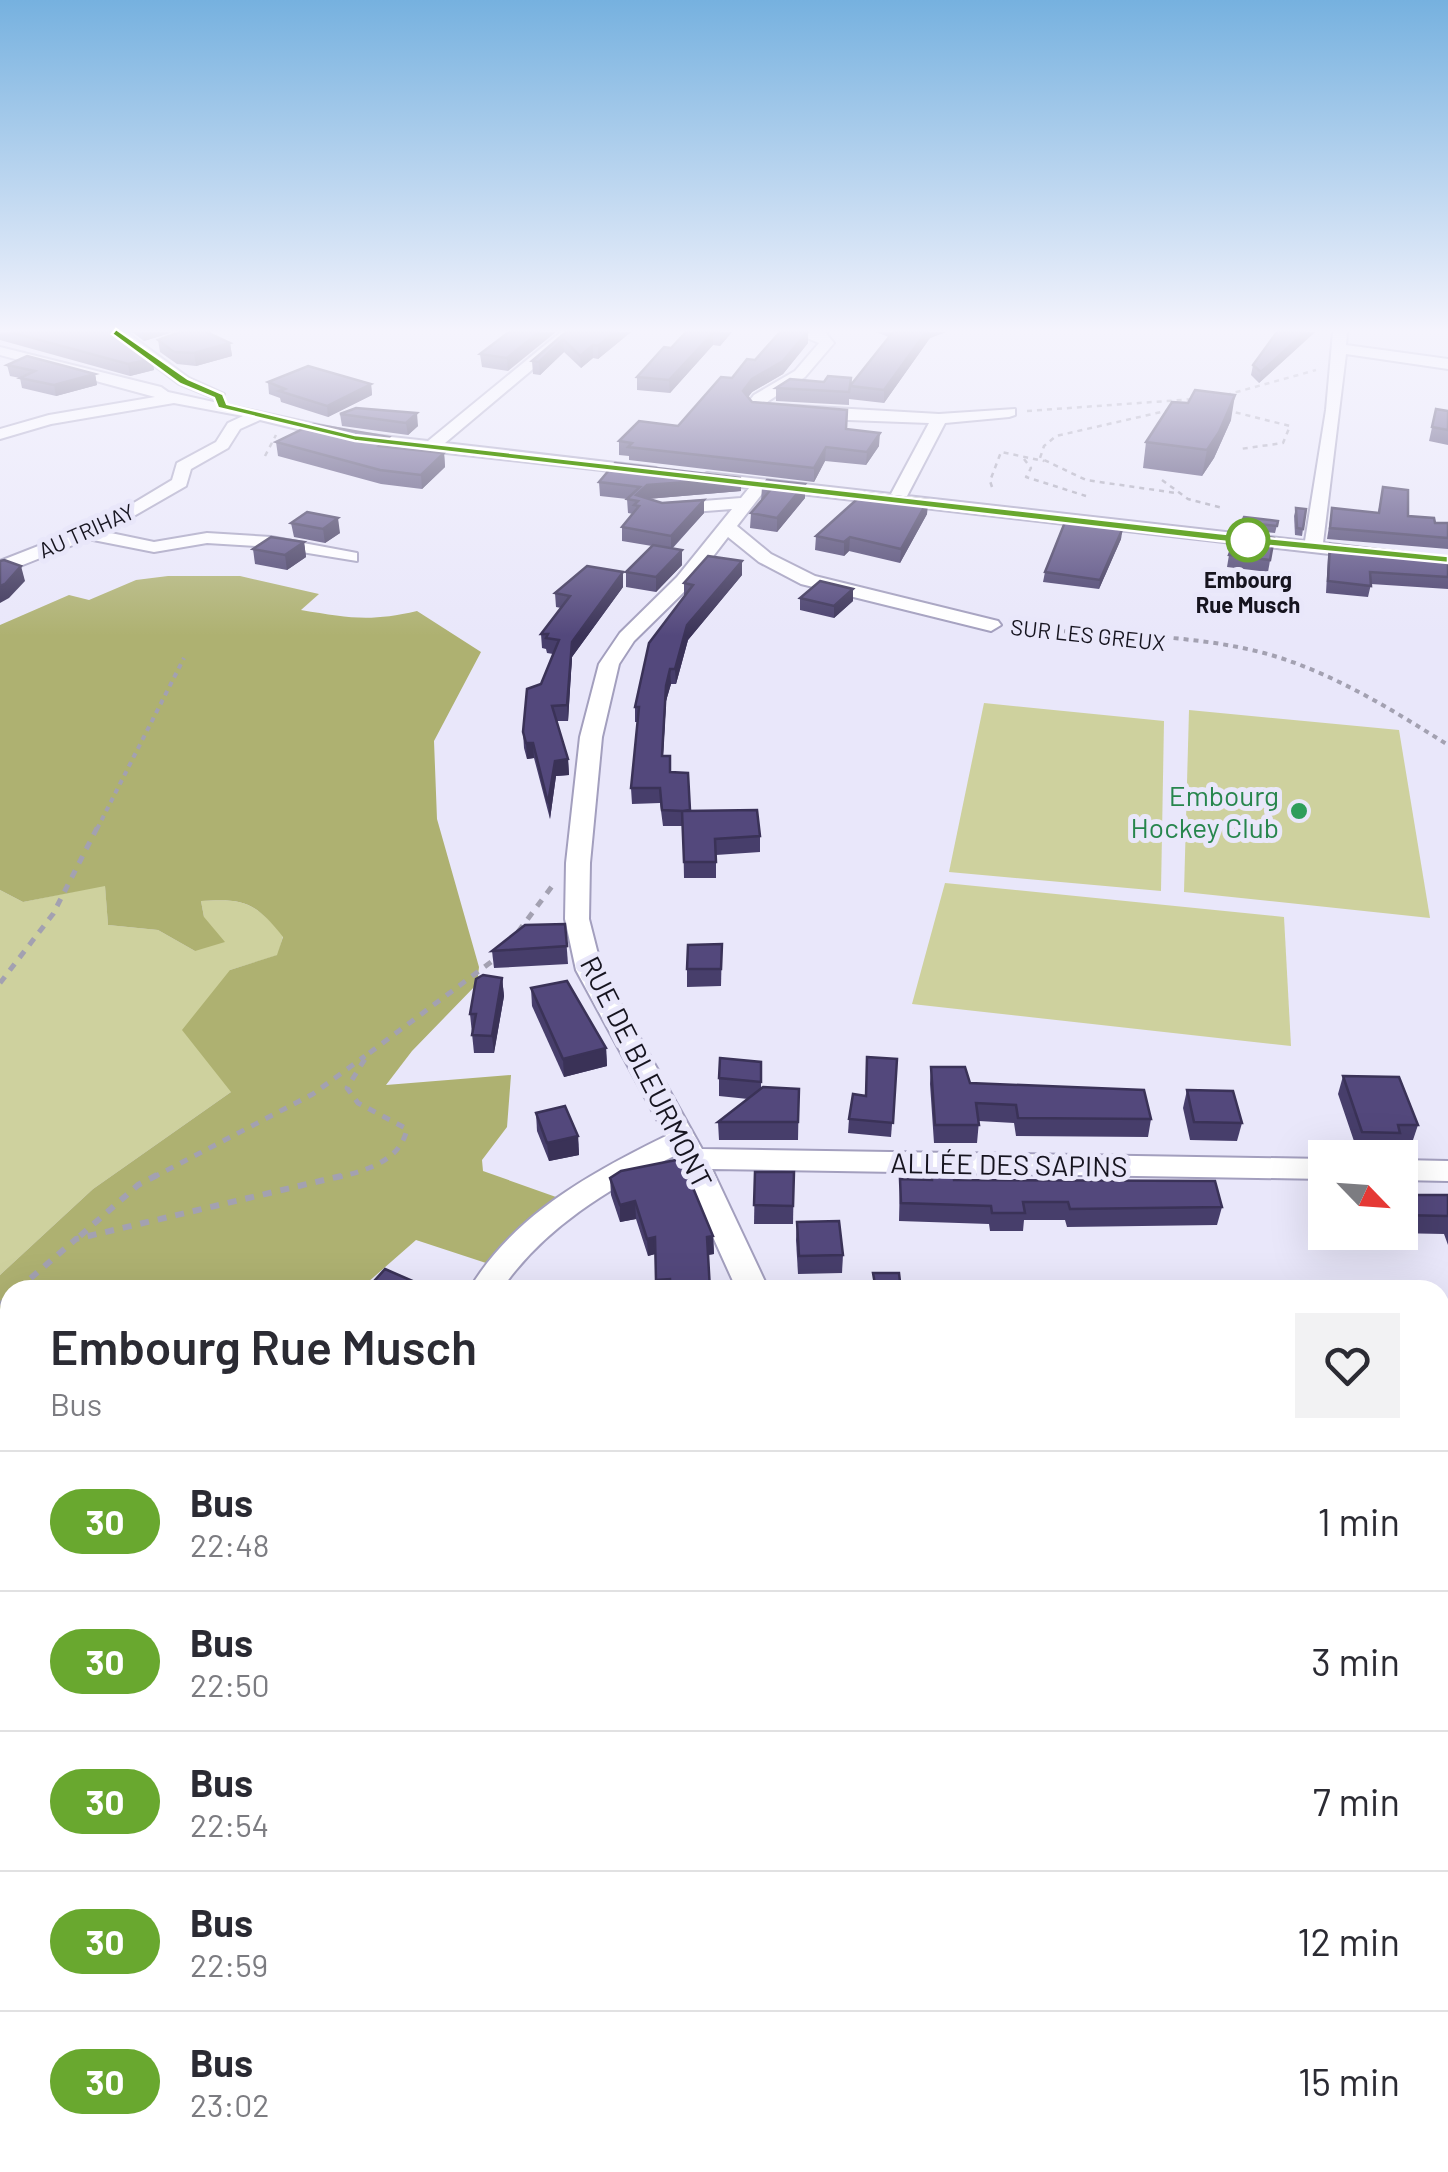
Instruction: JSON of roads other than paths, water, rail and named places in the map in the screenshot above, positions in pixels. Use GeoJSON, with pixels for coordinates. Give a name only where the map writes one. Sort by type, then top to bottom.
{"type":"FeatureCollection","features":[{"type":"Feature","properties":{"kind":"street","name":"AU TRIHAY"},"geometry":{"type":"LineString","coordinates":[[0,568],[113,524],[180,482],[182,466],[222,445],[229,433]]}},
{"type":"Feature","properties":{"kind":"street"},"geometry":{"type":"LineString","coordinates":[[335,433],[664,473]]}},
{"type":"Feature","properties":{"kind":"street"},"geometry":{"type":"LineString","coordinates":[[431,447],[447,433]]}},
{"type":"Feature","properties":{"kind":"street"},"geometry":{"type":"LineString","coordinates":[[896,500],[931,433]]}},
{"type":"Feature","properties":{"kind":"street"},"geometry":{"type":"LineString","coordinates":[[1313,547],[1330,433]]}},
{"type":"Feature","properties":{"kind":"street"},"geometry":{"type":"LineString","coordinates":[[683,476],[754,494],[896,500],[1378,554]]}},
{"type":"Feature","properties":{"kind":"street"},"geometry":{"type":"LineString","coordinates":[[649,508],[680,510],[754,494]]}},
{"type":"Feature","properties":{"kind":"street","name":"RUE DE BLEURMONT"},"geometry":{"type":"LineString","coordinates":[[748,1280],[688,1149],[589,970],[578,919],[578,863],[591,738],[609,664],[627,637],[684,581],[754,494]]}},
{"type":"Feature","properties":{"kind":"street","name":"SUR LES GREUX"},"geometry":{"type":"LineString","coordinates":[[727,527],[765,558],[808,580],[992,625]]}},
{"type":"Feature","properties":{"kind":"street"},"geometry":{"type":"LineString","coordinates":[[88,534],[154,546],[207,538],[272,542],[351,557]]}},
{"type":"Feature","properties":{"kind":"street"},"geometry":{"type":"LineString","coordinates":[[491,1280],[517,1247],[640,1160],[688,1149]]}},
{"type":"Feature","properties":{"kind":"street","name":"ALLÉE DES SAPINS"},"geometry":{"type":"LineString","coordinates":[[688,1149],[1308,1168]]}},
{"type":"Feature","properties":{"kind":"street"},"geometry":{"type":"LineString","coordinates":[[1418,1170],[1448,1170]]}},
{"type":"Feature","properties":{"kind":"place","name":"Embourg Rue Musch"},"geometry":{"type":"Point","coordinates":[1248,540]}},
{"type":"Feature","properties":{"kind":"place","name":"Embourg Hockey Club"},"geometry":{"type":"Point","coordinates":[1299,811]}}]}
